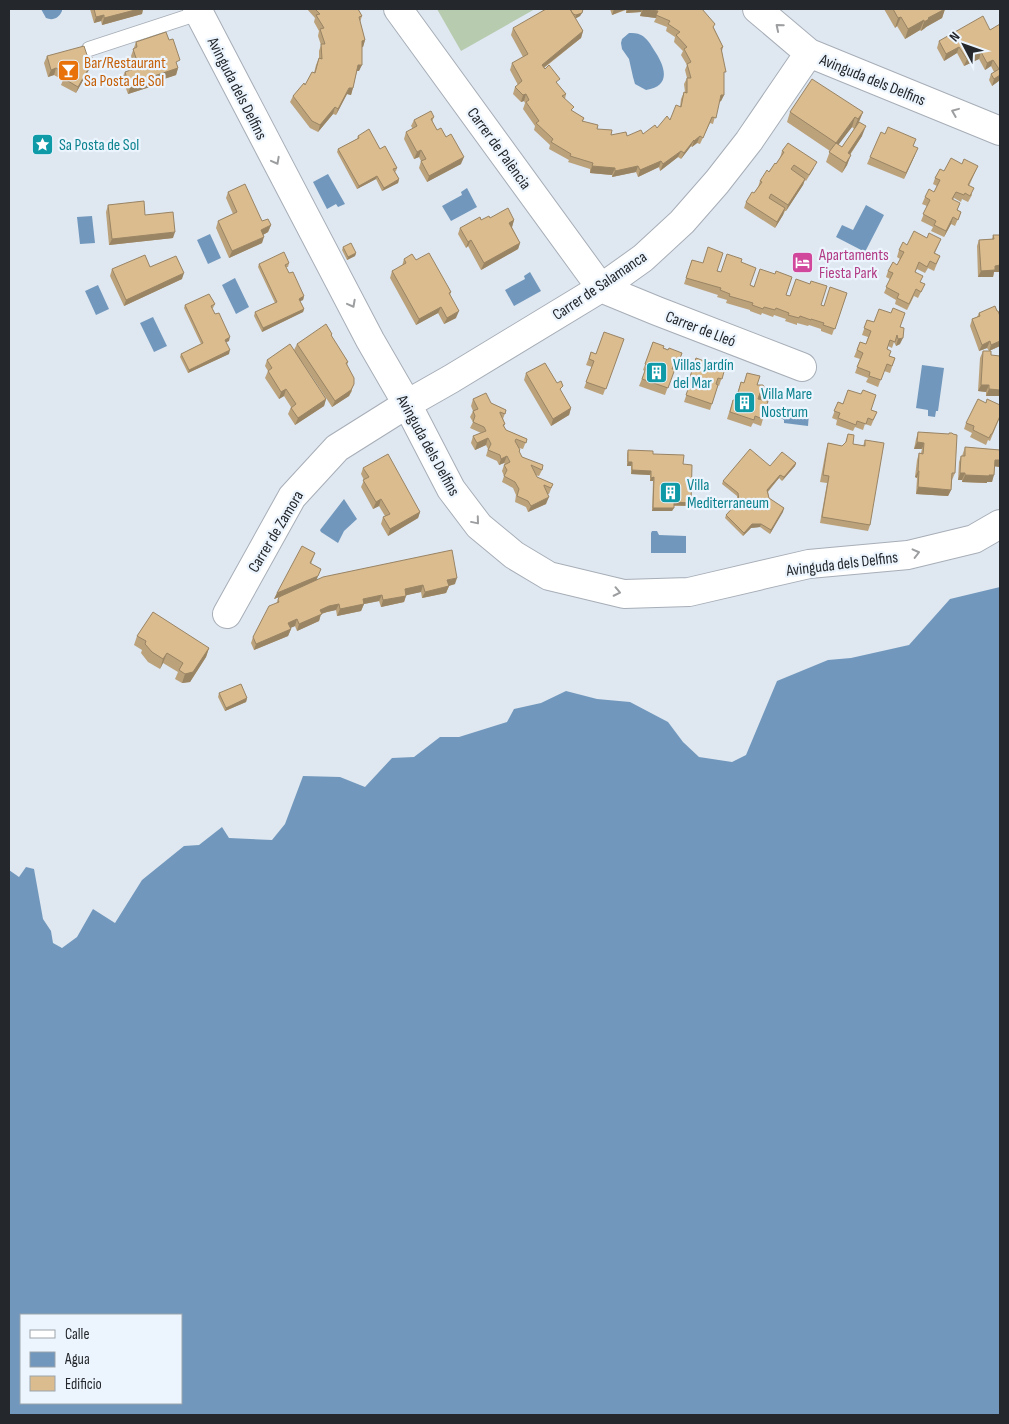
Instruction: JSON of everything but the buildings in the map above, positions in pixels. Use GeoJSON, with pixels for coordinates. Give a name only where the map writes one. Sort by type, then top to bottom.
{"type":"FeatureCollection","features":[{"type":"Feature","properties":{"kind":"street","name":"Carrer de Palència"},"geometry":{"type":"LineString","coordinates":[[398,9],[601,288]]}},
{"type":"Feature","properties":{"kind":"street","name":"Avinguda dels Delfins"},"geometry":{"type":"LineString","coordinates":[[757,9],[809,53],[1000,131]]}},
{"type":"Feature","properties":{"kind":"street","name":"Avinguda dels Delfins"},"geometry":{"type":"LineString","coordinates":[[198,11],[370,340],[407,404],[451,489],[479,526],[514,555],[549,576],[624,594],[689,592],[809,564],[908,555],[974,538],[1000,524]]}},
{"type":"Feature","properties":{"kind":"street","name":"Carrer de Salamanca"},"geometry":{"type":"LineString","coordinates":[[407,404],[601,288],[643,258],[682,222],[717,182],[749,141],[809,53]]}},
{"type":"Feature","properties":{"kind":"street","name":"Carrer de Lleó"},"geometry":{"type":"LineString","coordinates":[[601,288],[802,367]]}},
{"type":"Feature","properties":{"kind":"street","name":"Carrer de Zamora"},"geometry":{"type":"LineString","coordinates":[[227,614],[292,497],[337,448],[407,404]]}},
{"type":"Feature","properties":{"kind":"lane"},"geometry":{"type":"LineString","coordinates":[[89,50],[198,11]]}},
{"type":"Feature","properties":{"kind":"green space"},"geometry":{"type":"Polygon","coordinates":[[[437,9],[535,9],[461,51],[437,9]]]}},
{"type":"Feature","properties":{"kind":"water"},"geometry":{"type":"Polygon","coordinates":[[[41,9],[62,9],[62,11],[57,17],[51,19],[46,18],[41,9]]]}},
{"type":"Feature","properties":{"kind":"water"},"geometry":{"type":"Polygon","coordinates":[[[629,33],[638,34],[645,38],[661,62],[664,74],[663,80],[654,88],[646,90],[635,84],[629,59],[622,49],[621,43],[622,39],[629,33]]]}},
{"type":"Feature","properties":{"kind":"water"},"geometry":{"type":"Polygon","coordinates":[[[328,174],[345,204],[338,207],[336,204],[327,209],[313,182],[328,174]]]}},
{"type":"Feature","properties":{"kind":"water"},"geometry":{"type":"Polygon","coordinates":[[[467,188],[477,207],[451,221],[442,206],[462,195],[461,192],[467,188]]]}},
{"type":"Feature","properties":{"kind":"water"},"geometry":{"type":"Polygon","coordinates":[[[866,205],[884,215],[865,252],[836,237],[842,225],[853,230],[866,205]]]}},
{"type":"Feature","properties":{"kind":"water"},"geometry":{"type":"Polygon","coordinates":[[[92,216],[95,243],[80,244],[77,217],[92,216]]]}},
{"type":"Feature","properties":{"kind":"water"},"geometry":{"type":"Polygon","coordinates":[[[210,234],[221,258],[208,264],[197,240],[210,234]]]}},
{"type":"Feature","properties":{"kind":"water"},"geometry":{"type":"Polygon","coordinates":[[[530,272],[541,291],[514,306],[505,290],[525,279],[524,276],[530,272]]]}},
{"type":"Feature","properties":{"kind":"water"},"geometry":{"type":"Polygon","coordinates":[[[235,278],[249,307],[236,314],[222,285],[235,278]]]}},
{"type":"Feature","properties":{"kind":"water"},"geometry":{"type":"Polygon","coordinates":[[[98,285],[109,309],[96,315],[85,291],[98,285]]]}},
{"type":"Feature","properties":{"kind":"water"},"geometry":{"type":"Polygon","coordinates":[[[153,317],[167,346],[154,352],[140,323],[153,317]]]}},
{"type":"Feature","properties":{"kind":"water"},"geometry":{"type":"Polygon","coordinates":[[[922,365],[944,368],[938,411],[936,411],[935,417],[928,416],[928,410],[916,408],[922,365]]]}},
{"type":"Feature","properties":{"kind":"water"},"geometry":{"type":"Polygon","coordinates":[[[785,409],[809,413],[808,426],[784,423],[780,415],[785,413],[785,409]]]}},
{"type":"Feature","properties":{"kind":"water"},"geometry":{"type":"Polygon","coordinates":[[[344,499],[357,519],[344,531],[338,543],[320,530],[344,499]]]}},
{"type":"Feature","properties":{"kind":"water"},"geometry":{"type":"Polygon","coordinates":[[[652,531],[657,531],[659,535],[686,536],[686,553],[651,553],[652,531]]]}},
{"type":"Feature","properties":{"kind":"water"},"geometry":{"type":"Polygon","coordinates":[[[1000,587],[1000,1415],[9,1415],[9,870],[19,877],[26,867],[34,869],[43,919],[51,931],[53,943],[62,948],[77,937],[93,909],[115,923],[142,880],[184,846],[199,845],[222,827],[229,838],[272,840],[285,824],[303,776],[340,777],[365,787],[392,758],[414,757],[440,737],[459,737],[507,722],[514,709],[541,703],[566,691],[597,699],[630,702],[668,722],[683,742],[699,757],[732,762],[746,755],[777,681],[828,660],[851,658],[909,645],[950,599],[1000,587]]]}},
{"type":"Feature","properties":{"kind":"place","name":"Bar/Restaurant Sa Posta de Sol"},"geometry":{"type":"Point","coordinates":[68,71]}},
{"type":"Feature","properties":{"kind":"place","name":"Sa Posta de Sol"},"geometry":{"type":"Point","coordinates":[43,144]}},
{"type":"Feature","properties":{"kind":"place","name":"Apartaments Fiesta Park"},"geometry":{"type":"Point","coordinates":[803,263]}},
{"type":"Feature","properties":{"kind":"place","name":"Villas Jardín del Mar"},"geometry":{"type":"Point","coordinates":[657,373]}},
{"type":"Feature","properties":{"kind":"place","name":"Villa Mare Nostrum"},"geometry":{"type":"Point","coordinates":[745,402]}},
{"type":"Feature","properties":{"kind":"place","name":"Villa Mediterraneum"},"geometry":{"type":"Point","coordinates":[671,493]}}]}
